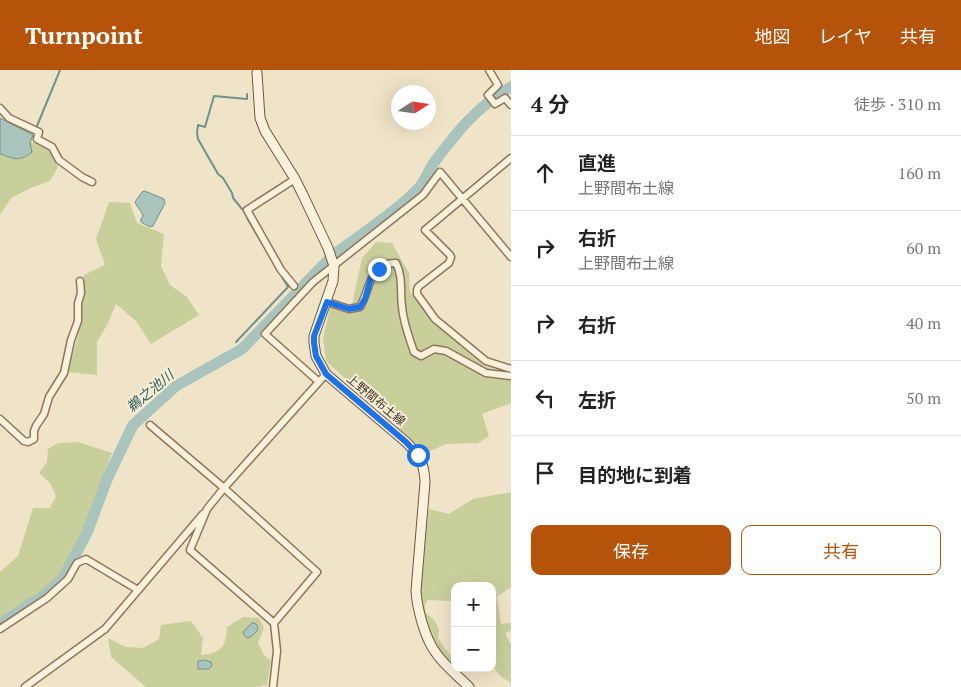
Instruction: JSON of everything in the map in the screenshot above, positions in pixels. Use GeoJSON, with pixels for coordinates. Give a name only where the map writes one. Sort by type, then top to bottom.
{"type":"FeatureCollection","features":[{"type":"Feature","properties":{"kind":"main road","name":"上野間布土線"},"geometry":{"type":"LineString","coordinates":[[257,73],[260,118],[265,131],[296,179],[328,248],[334,266],[333,281],[314,336],[316,356],[326,374],[406,442],[418,455],[425,469],[426,482],[416,601],[426,634],[436,653],[469,687]]}},
{"type":"Feature","properties":{"kind":"street"},"geometry":{"type":"LineString","coordinates":[[489,70],[498,85],[488,95],[494,104],[505,98],[511,105]]}},
{"type":"Feature","properties":{"kind":"street"},"geometry":{"type":"LineString","coordinates":[[0,108],[9,118],[39,132],[37,139],[52,147],[59,160],[92,182]]}},
{"type":"Feature","properties":{"kind":"street"},"geometry":{"type":"LineString","coordinates":[[511,158],[425,230],[450,255],[451,259],[449,263],[418,287],[417,290],[417,294],[435,319],[486,361],[511,368]]}},
{"type":"Feature","properties":{"kind":"street"},"geometry":{"type":"LineString","coordinates":[[319,382],[265,334],[313,282],[423,195],[440,172],[511,257]]}},
{"type":"Feature","properties":{"kind":"street"},"geometry":{"type":"LineString","coordinates":[[294,286],[281,270],[247,210],[296,179]]}},
{"type":"Feature","properties":{"kind":"street"},"geometry":{"type":"LineString","coordinates":[[327,302],[349,309],[360,307],[365,299],[371,278],[388,263],[396,263],[400,270],[405,326],[414,352],[421,356],[434,349],[446,351],[486,372],[511,376]]}},
{"type":"Feature","properties":{"kind":"street"},"geometry":{"type":"LineString","coordinates":[[0,419],[24,441],[28,442],[34,439],[34,431],[44,414],[49,397],[64,373],[71,340],[78,321],[78,303],[81,293],[80,280]]}},
{"type":"Feature","properties":{"kind":"street"},"geometry":{"type":"LineString","coordinates":[[25,687],[105,629],[224,488],[326,374]]}},
{"type":"Feature","properties":{"kind":"street"},"geometry":{"type":"LineString","coordinates":[[150,425],[224,488],[317,572],[274,623]]}},
{"type":"Feature","properties":{"kind":"street"},"geometry":{"type":"LineString","coordinates":[[207,509],[190,550],[274,623],[277,651],[273,687]]}},
{"type":"Feature","properties":{"kind":"street"},"geometry":{"type":"LineString","coordinates":[[0,629],[47,598],[68,579],[77,562],[86,559],[138,590]]}},
{"type":"Feature","properties":{"kind":"green space"},"geometry":{"type":"Polygon","coordinates":[[[34,142],[50,151],[58,167],[50,181],[11,198],[0,215],[0,154],[16,158],[27,156],[30,143],[34,142]]]}},
{"type":"Feature","properties":{"kind":"green space"},"geometry":{"type":"Polygon","coordinates":[[[109,202],[130,203],[137,223],[164,234],[161,266],[170,285],[187,297],[199,315],[151,344],[136,321],[116,304],[97,342],[97,375],[68,372],[81,324],[84,275],[105,265],[96,239],[109,202]]]}},
{"type":"Feature","properties":{"kind":"green space"},"geometry":{"type":"Polygon","coordinates":[[[376,242],[392,243],[409,273],[410,292],[433,322],[484,366],[511,375],[511,403],[482,414],[489,436],[478,443],[446,444],[426,453],[326,361],[323,339],[330,307],[350,314],[362,258],[376,242]]]}},
{"type":"Feature","properties":{"kind":"green space"},"geometry":{"type":"Polygon","coordinates":[[[78,442],[112,453],[85,532],[59,576],[41,593],[0,620],[0,572],[18,556],[33,508],[50,508],[56,496],[50,483],[39,473],[47,462],[48,449],[58,443],[78,442]]]}},
{"type":"Feature","properties":{"kind":"green space"},"geometry":{"type":"Polygon","coordinates":[[[511,492],[511,587],[497,597],[501,624],[511,623],[511,630],[505,634],[511,644],[511,685],[496,670],[496,582],[451,582],[451,601],[428,600],[425,605],[426,613],[435,621],[439,629],[438,638],[451,655],[451,664],[436,648],[423,616],[418,595],[429,509],[449,514],[473,499],[511,492]]]}},
{"type":"Feature","properties":{"kind":"green space"},"geometry":{"type":"Polygon","coordinates":[[[243,617],[259,618],[264,628],[258,643],[264,655],[271,661],[267,685],[255,687],[146,687],[111,657],[108,638],[126,647],[143,648],[159,639],[161,625],[191,621],[203,638],[201,655],[213,653],[218,651],[224,644],[227,627],[243,617]]]}},
{"type":"Feature","properties":{"kind":"water"},"geometry":{"type":"Polygon","coordinates":[[[0,118],[33,135],[30,143],[32,152],[20,159],[0,154],[0,118]]]}},
{"type":"Feature","properties":{"kind":"water"},"geometry":{"type":"Polygon","coordinates":[[[145,191],[164,199],[165,203],[153,226],[150,227],[141,222],[143,216],[135,202],[142,192],[145,191]]]}},
{"type":"Feature","properties":{"kind":"water"},"geometry":{"type":"Polygon","coordinates":[[[252,623],[257,625],[258,630],[247,638],[243,632],[252,623]]]}},
{"type":"Feature","properties":{"kind":"water"},"geometry":{"type":"Polygon","coordinates":[[[198,661],[211,662],[212,666],[209,669],[198,669],[198,661]]]}},
{"type":"Feature","properties":{"kind":"waterway"},"geometry":{"type":"LineString","coordinates":[[37,126],[60,70]]}},
{"type":"Feature","properties":{"kind":"waterway","name":"鵜之池川"},"geometry":{"type":"LineString","coordinates":[[336,253],[408,199],[424,181],[433,164],[468,121],[499,94],[511,87]]}},
{"type":"Feature","properties":{"kind":"waterway"},"geometry":{"type":"LineString","coordinates":[[242,209],[233,198],[223,178],[218,174],[198,139],[197,133],[198,125],[205,127],[214,96],[247,99],[247,94]]}},
{"type":"Feature","properties":{"kind":"waterway"},"geometry":{"type":"LineString","coordinates":[[247,218],[268,253]]}},
{"type":"Feature","properties":{"kind":"waterway","name":"鵜之池川"},"geometry":{"type":"LineString","coordinates":[[0,624],[44,595],[63,578],[87,533],[108,477],[133,425],[176,386],[242,349],[327,261]]}},
{"type":"Feature","properties":{"kind":"waterway"},"geometry":{"type":"LineString","coordinates":[[236,342],[288,287],[282,277]]}},
{"type":"Feature","properties":{"kind":"route"},"geometry":{"type":"LineString","coordinates":[[379,269],[371,278],[365,299],[360,307],[349,309],[327,302],[314,336],[316,356],[326,374],[406,442],[418,455]]}}]}
